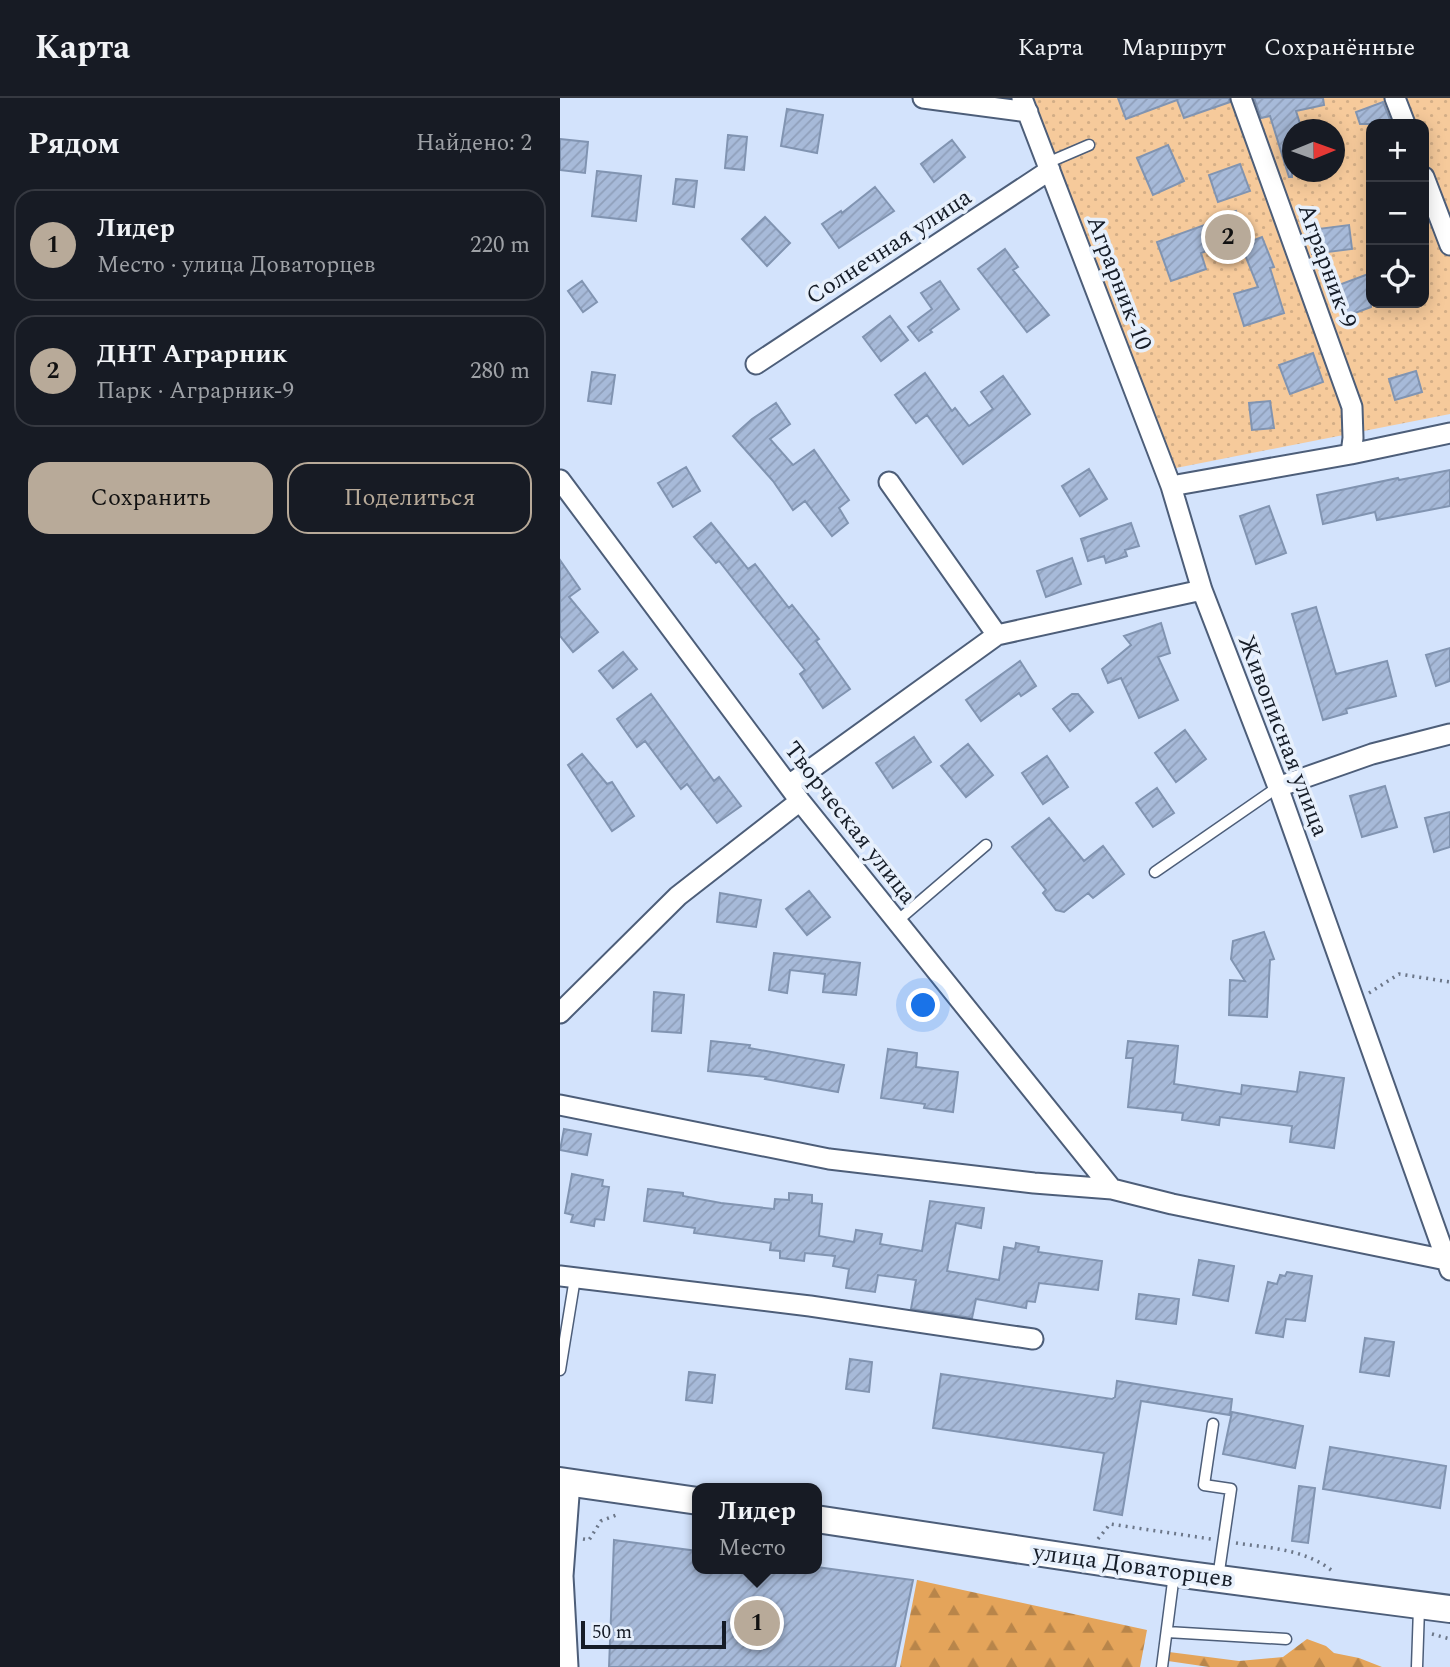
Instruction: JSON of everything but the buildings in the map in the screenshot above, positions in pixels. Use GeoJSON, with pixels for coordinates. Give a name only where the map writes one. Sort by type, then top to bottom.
{"type":"FeatureCollection","features":[{"type":"Feature","properties":{"kind":"main road"},"geometry":{"type":"LineString","coordinates":[[565,1481],[692,1500]]}},
{"type":"Feature","properties":{"kind":"main road","name":"улица Доваторцев"},"geometry":{"type":"LineString","coordinates":[[822,1520],[1174,1573],[1450,1609]]}},
{"type":"Feature","properties":{"kind":"street"},"geometry":{"type":"LineString","coordinates":[[923,98],[1025,105]]}},
{"type":"Feature","properties":{"kind":"street","name":"Аграрник-9"},"geometry":{"type":"LineString","coordinates":[[1241,98],[1352,407],[1352,454]]}},
{"type":"Feature","properties":{"kind":"street"},"geometry":{"type":"LineString","coordinates":[[1395,98],[1403,119]]}},
{"type":"Feature","properties":{"kind":"street","name":"Аграрник-10"},"geometry":{"type":"LineString","coordinates":[[1025,105],[1171,486]]}},
{"type":"Feature","properties":{"kind":"street","name":"Солнечная улица"},"geometry":{"type":"LineString","coordinates":[[756,365],[1049,167]]}},
{"type":"Feature","properties":{"kind":"street"},"geometry":{"type":"LineString","coordinates":[[1426,182],[1450,244]]}},
{"type":"Feature","properties":{"kind":"street"},"geometry":{"type":"LineString","coordinates":[[1171,486],[1352,454],[1450,433]]}},
{"type":"Feature","properties":{"kind":"street","name":"Творческая улица"},"geometry":{"type":"LineString","coordinates":[[560,480],[800,801],[1112,1189]]}},
{"type":"Feature","properties":{"kind":"street"},"geometry":{"type":"LineString","coordinates":[[889,482],[997,635]]}},
{"type":"Feature","properties":{"kind":"street","name":"Живописная улица"},"geometry":{"type":"LineString","coordinates":[[1171,486],[1202,590],[1278,788],[1446,1254]]}},
{"type":"Feature","properties":{"kind":"street"},"geometry":{"type":"LineString","coordinates":[[789,785],[997,635],[1202,590]]}},
{"type":"Feature","properties":{"kind":"street"},"geometry":{"type":"LineString","coordinates":[[1278,788],[1372,754],[1450,734]]}},
{"type":"Feature","properties":{"kind":"street"},"geometry":{"type":"LineString","coordinates":[[560,1013],[678,896],[800,801]]}},
{"type":"Feature","properties":{"kind":"street"},"geometry":{"type":"LineString","coordinates":[[560,1105],[829,1159],[1034,1184],[1112,1189],[1171,1204],[1446,1254]]}},
{"type":"Feature","properties":{"kind":"street"},"geometry":{"type":"LineString","coordinates":[[567,1277],[810,1306],[1033,1339]]}},
{"type":"Feature","properties":{"kind":"street"},"geometry":{"type":"LineString","coordinates":[[565,1481],[566,1538],[562,1557],[568,1667]]}},
{"type":"Feature","properties":{"kind":"lane"},"geometry":{"type":"LineString","coordinates":[[1049,167],[1089,145]]}},
{"type":"Feature","properties":{"kind":"lane"},"geometry":{"type":"LineString","coordinates":[[1155,872],[1278,788]]}},
{"type":"Feature","properties":{"kind":"lane"},"geometry":{"type":"LineString","coordinates":[[896,922],[986,845]]}},
{"type":"Feature","properties":{"kind":"lane"},"geometry":{"type":"LineString","coordinates":[[560,1370],[567,1277]]}},
{"type":"Feature","properties":{"kind":"lane"},"geometry":{"type":"LineString","coordinates":[[1213,1424],[1204,1485],[1231,1489],[1217,1579]]}},
{"type":"Feature","properties":{"kind":"lane"},"geometry":{"type":"LineString","coordinates":[[1162,1667],[1174,1573]]}},
{"type":"Feature","properties":{"kind":"lane"},"geometry":{"type":"LineString","coordinates":[[1417,1667],[1419,1604]]}},
{"type":"Feature","properties":{"kind":"lane"},"geometry":{"type":"LineString","coordinates":[[1167,1632],[1286,1639]]}},
{"type":"Feature","properties":{"kind":"path"},"geometry":{"type":"LineString","coordinates":[[1356,1002],[1399,974],[1450,982]]}},
{"type":"Feature","properties":{"kind":"path"},"geometry":{"type":"LineString","coordinates":[[566,1538],[589,1539],[601,1521],[619,1514]]}},
{"type":"Feature","properties":{"kind":"green space"},"geometry":{"type":"Polygon","coordinates":[[[917,1580],[1147,1630],[1140,1667],[900,1667],[917,1580]]]}},
{"type":"Feature","properties":{"kind":"green space"},"geometry":{"type":"Polygon","coordinates":[[[1307,1639],[1326,1646],[1334,1653],[1359,1658],[1382,1667],[1209,1667],[1168,1661],[1169,1652],[1239,1661],[1283,1657],[1307,1639]]]}},
{"type":"Feature","properties":{"kind":"shaded area"},"geometry":{"type":"Polygon","coordinates":[[[1031,98],[1450,98],[1450,414],[1176,468],[1031,98]]]}},
{"type":"Feature","properties":{"kind":"place","name":"ДНТ Аграрник"},"geometry":{"type":"Point","coordinates":[1228,237]}},
{"type":"Feature","properties":{"kind":"place","name":"Лидер"},"geometry":{"type":"Point","coordinates":[757,1623]}}]}
